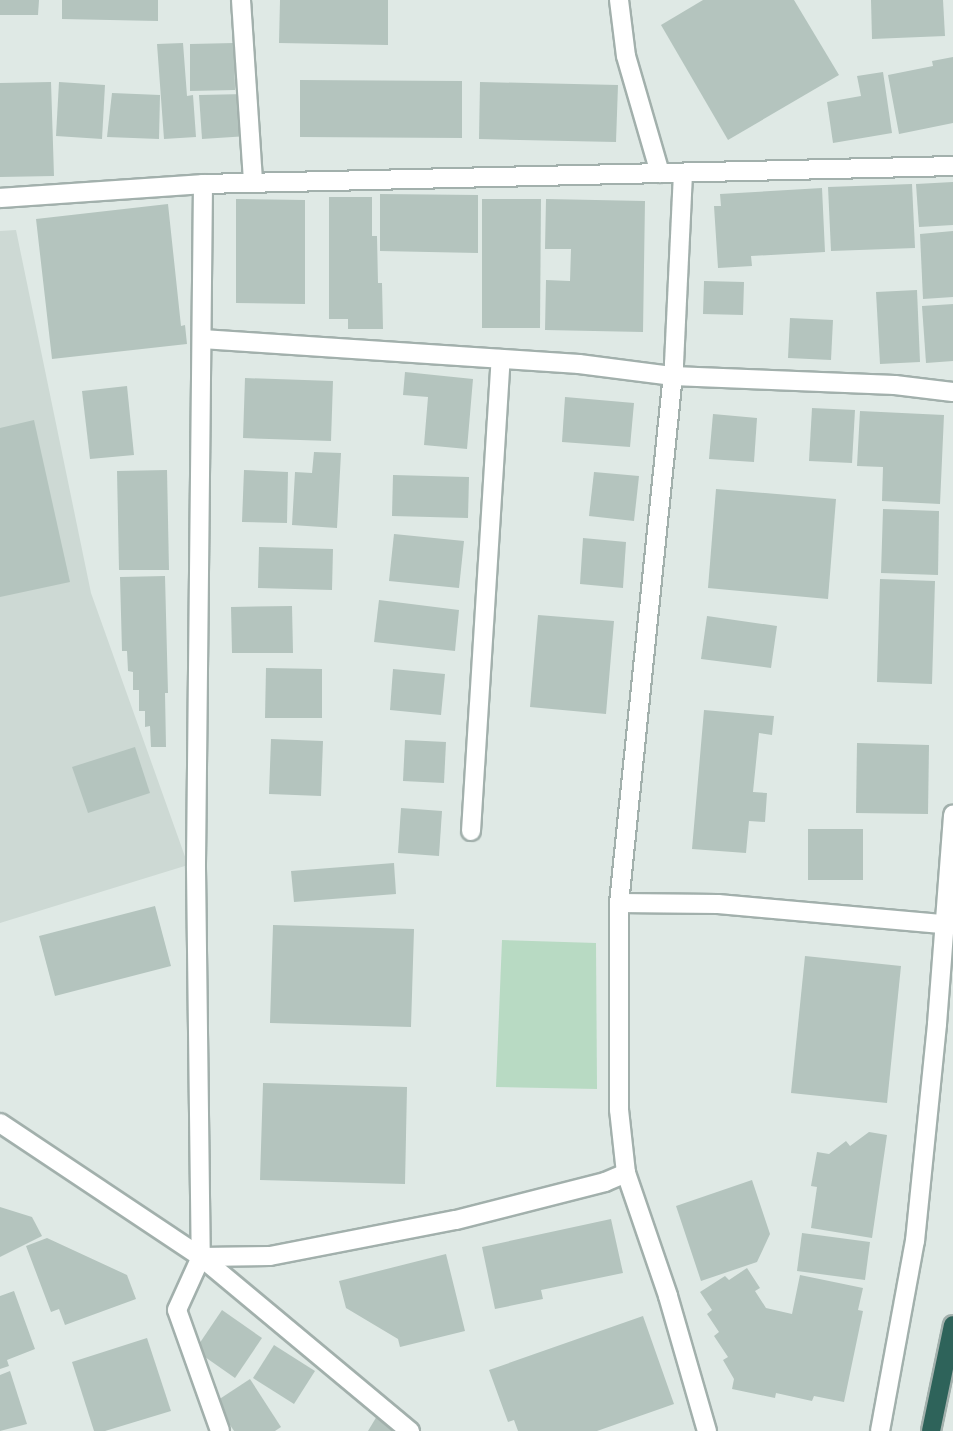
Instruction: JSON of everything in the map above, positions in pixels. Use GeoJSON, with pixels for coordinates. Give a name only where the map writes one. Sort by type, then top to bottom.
{"type":"FeatureCollection","features":[{"type":"Feature","properties":{"kind":"highway"},"geometry":{"type":"LineString","coordinates":[[931,1431],[953,1325]]}},
{"type":"Feature","properties":{"kind":"street"},"geometry":{"type":"LineString","coordinates":[[241,0],[253,183]]}},
{"type":"Feature","properties":{"kind":"street"},"geometry":{"type":"LineString","coordinates":[[619,0],[626,56],[660,173]]}},
{"type":"Feature","properties":{"kind":"street"},"geometry":{"type":"LineString","coordinates":[[0,198],[203,184],[953,166]]}},
{"type":"Feature","properties":{"kind":"street"},"geometry":{"type":"LineString","coordinates":[[683,173],[673,376],[619,903],[619,1110],[626,1173],[668,1296],[707,1431]]}},
{"type":"Feature","properties":{"kind":"street"},"geometry":{"type":"LineString","coordinates":[[203,184],[196,868],[201,1257],[177,1310],[220,1431]]}},
{"type":"Feature","properties":{"kind":"street"},"geometry":{"type":"LineString","coordinates":[[202,339],[579,364],[673,376],[895,385],[953,392]]}},
{"type":"Feature","properties":{"kind":"street"},"geometry":{"type":"LineString","coordinates":[[471,831],[501,359]]}},
{"type":"Feature","properties":{"kind":"street"},"geometry":{"type":"LineString","coordinates":[[880,1431],[915,1241],[953,815]]}},
{"type":"Feature","properties":{"kind":"street"},"geometry":{"type":"LineString","coordinates":[[619,903],[718,904],[944,924]]}},
{"type":"Feature","properties":{"kind":"street"},"geometry":{"type":"LineString","coordinates":[[0,1123],[201,1257],[411,1431]]}},
{"type":"Feature","properties":{"kind":"street"},"geometry":{"type":"LineString","coordinates":[[201,1257],[270,1256],[456,1220],[605,1182],[626,1173]]}},
{"type":"Feature","properties":{"kind":"shaded area"},"geometry":{"type":"Polygon","coordinates":[[[16,230],[91,593],[188,865],[0,923],[0,231],[16,230]]]}},
{"type":"Feature","properties":{"kind":"green space"},"geometry":{"type":"Polygon","coordinates":[[[502,940],[596,943],[597,1089],[496,1087],[502,940]]]}},
{"type":"Feature","properties":{"kind":"building"},"geometry":{"type":"Polygon","coordinates":[[[0,0],[39,0],[38,15],[0,15],[0,0]]]}},
{"type":"Feature","properties":{"kind":"building"},"geometry":{"type":"Polygon","coordinates":[[[62,0],[158,0],[158,21],[62,19],[62,0]]]}},
{"type":"Feature","properties":{"kind":"building"},"geometry":{"type":"Polygon","coordinates":[[[280,0],[388,0],[388,45],[279,43],[280,0]]]}},
{"type":"Feature","properties":{"kind":"building"},"geometry":{"type":"Polygon","coordinates":[[[703,0],[794,0],[839,75],[728,140],[661,25],[703,0]]]}},
{"type":"Feature","properties":{"kind":"building"},"geometry":{"type":"Polygon","coordinates":[[[871,0],[943,0],[945,36],[872,39],[871,0]]]}},
{"type":"Feature","properties":{"kind":"building"},"geometry":{"type":"Polygon","coordinates":[[[183,43],[187,96],[193,95],[196,137],[164,139],[157,44],[183,43]]]}},
{"type":"Feature","properties":{"kind":"building"},"geometry":{"type":"Polygon","coordinates":[[[234,43],[235,90],[190,91],[190,44],[234,43]]]}},
{"type":"Feature","properties":{"kind":"building"},"geometry":{"type":"Polygon","coordinates":[[[953,57],[953,123],[899,134],[888,75],[933,66],[932,61],[953,57]]]}},
{"type":"Feature","properties":{"kind":"building"},"geometry":{"type":"Polygon","coordinates":[[[883,72],[892,133],[833,143],[827,102],[861,96],[857,76],[883,72]]]}},
{"type":"Feature","properties":{"kind":"building"},"geometry":{"type":"Polygon","coordinates":[[[300,80],[462,81],[462,138],[300,137],[300,80]]]}},
{"type":"Feature","properties":{"kind":"building"},"geometry":{"type":"Polygon","coordinates":[[[51,82],[54,176],[0,177],[0,83],[51,82]]]}},
{"type":"Feature","properties":{"kind":"building"},"geometry":{"type":"Polygon","coordinates":[[[59,82],[105,85],[102,139],[56,136],[59,82]]]}},
{"type":"Feature","properties":{"kind":"building"},"geometry":{"type":"Polygon","coordinates":[[[480,82],[618,85],[616,142],[479,139],[480,82]]]}},
{"type":"Feature","properties":{"kind":"building"},"geometry":{"type":"Polygon","coordinates":[[[112,93],[160,95],[159,139],[107,137],[112,93]]]}},
{"type":"Feature","properties":{"kind":"building"},"geometry":{"type":"Polygon","coordinates":[[[246,94],[248,136],[202,139],[199,95],[246,94]]]}},
{"type":"Feature","properties":{"kind":"building"},"geometry":{"type":"Polygon","coordinates":[[[953,182],[953,225],[919,227],[916,184],[953,182]]]}},
{"type":"Feature","properties":{"kind":"building"},"geometry":{"type":"Polygon","coordinates":[[[912,184],[915,248],[831,251],[828,187],[912,184]]]}},
{"type":"Feature","properties":{"kind":"building"},"geometry":{"type":"Polygon","coordinates":[[[822,188],[825,252],[751,256],[752,266],[718,268],[714,206],[721,206],[720,194],[822,188]]]}},
{"type":"Feature","properties":{"kind":"building"},"geometry":{"type":"Polygon","coordinates":[[[380,194],[478,195],[478,253],[380,251],[380,194]]]}},
{"type":"Feature","properties":{"kind":"building"},"geometry":{"type":"Polygon","coordinates":[[[329,197],[372,197],[372,236],[377,236],[378,283],[382,283],[383,329],[348,329],[348,319],[329,319],[329,197]]]}},
{"type":"Feature","properties":{"kind":"building"},"geometry":{"type":"Polygon","coordinates":[[[236,199],[305,200],[305,304],[236,303],[236,199]]]}},
{"type":"Feature","properties":{"kind":"building"},"geometry":{"type":"Polygon","coordinates":[[[482,199],[541,199],[540,328],[482,328],[482,199]]]}},
{"type":"Feature","properties":{"kind":"building"},"geometry":{"type":"Polygon","coordinates":[[[546,199],[645,201],[643,332],[545,330],[546,280],[570,281],[571,249],[545,249],[546,199]]]}},
{"type":"Feature","properties":{"kind":"building"},"geometry":{"type":"Polygon","coordinates":[[[168,204],[181,326],[185,325],[187,344],[52,359],[36,219],[168,204]]]}},
{"type":"Feature","properties":{"kind":"building"},"geometry":{"type":"Polygon","coordinates":[[[953,231],[953,297],[923,299],[920,234],[953,231]]]}},
{"type":"Feature","properties":{"kind":"building"},"geometry":{"type":"Polygon","coordinates":[[[704,281],[744,282],[743,315],[703,314],[704,281]]]}},
{"type":"Feature","properties":{"kind":"building"},"geometry":{"type":"Polygon","coordinates":[[[917,290],[920,362],[880,364],[876,292],[917,290]]]}},
{"type":"Feature","properties":{"kind":"building"},"geometry":{"type":"Polygon","coordinates":[[[953,304],[953,361],[926,363],[922,306],[953,304]]]}},
{"type":"Feature","properties":{"kind":"building"},"geometry":{"type":"Polygon","coordinates":[[[790,318],[833,320],[831,360],[788,358],[790,318]]]}},
{"type":"Feature","properties":{"kind":"building"},"geometry":{"type":"Polygon","coordinates":[[[405,372],[473,379],[467,449],[424,445],[428,397],[403,395],[405,372]]]}},
{"type":"Feature","properties":{"kind":"building"},"geometry":{"type":"Polygon","coordinates":[[[245,378],[333,381],[331,441],[243,438],[245,378]]]}},
{"type":"Feature","properties":{"kind":"building"},"geometry":{"type":"Polygon","coordinates":[[[127,386],[134,455],[90,459],[82,391],[127,386]]]}},
{"type":"Feature","properties":{"kind":"building"},"geometry":{"type":"Polygon","coordinates":[[[565,397],[634,403],[630,447],[562,442],[565,397]]]}},
{"type":"Feature","properties":{"kind":"building"},"geometry":{"type":"Polygon","coordinates":[[[812,408],[855,410],[852,463],[809,461],[812,408]]]}},
{"type":"Feature","properties":{"kind":"building"},"geometry":{"type":"Polygon","coordinates":[[[860,411],[944,415],[940,504],[882,501],[883,467],[857,466],[860,411]]]}},
{"type":"Feature","properties":{"kind":"building"},"geometry":{"type":"Polygon","coordinates":[[[713,414],[757,418],[754,462],[709,459],[713,414]]]}},
{"type":"Feature","properties":{"kind":"building"},"geometry":{"type":"Polygon","coordinates":[[[34,420],[70,582],[0,597],[0,428],[34,420]]]}},
{"type":"Feature","properties":{"kind":"building"},"geometry":{"type":"Polygon","coordinates":[[[314,452],[341,453],[337,528],[292,525],[295,472],[312,473],[314,452]]]}},
{"type":"Feature","properties":{"kind":"building"},"geometry":{"type":"Polygon","coordinates":[[[167,470],[169,570],[119,570],[117,471],[167,470]]]}},
{"type":"Feature","properties":{"kind":"building"},"geometry":{"type":"Polygon","coordinates":[[[244,470],[288,472],[287,523],[242,522],[244,470]]]}},
{"type":"Feature","properties":{"kind":"building"},"geometry":{"type":"Polygon","coordinates":[[[594,472],[639,476],[634,521],[589,516],[594,472]]]}},
{"type":"Feature","properties":{"kind":"building"},"geometry":{"type":"Polygon","coordinates":[[[393,475],[469,477],[468,518],[392,516],[393,475]]]}},
{"type":"Feature","properties":{"kind":"building"},"geometry":{"type":"Polygon","coordinates":[[[716,489],[836,499],[828,599],[708,588],[716,489]]]}},
{"type":"Feature","properties":{"kind":"building"},"geometry":{"type":"Polygon","coordinates":[[[883,509],[939,511],[938,575],[881,573],[883,509]]]}},
{"type":"Feature","properties":{"kind":"building"},"geometry":{"type":"Polygon","coordinates":[[[394,534],[464,541],[459,588],[389,581],[394,534]]]}},
{"type":"Feature","properties":{"kind":"building"},"geometry":{"type":"Polygon","coordinates":[[[583,538],[626,542],[623,588],[580,584],[583,538]]]}},
{"type":"Feature","properties":{"kind":"building"},"geometry":{"type":"Polygon","coordinates":[[[259,547],[333,549],[332,590],[258,588],[259,547]]]}},
{"type":"Feature","properties":{"kind":"building"},"geometry":{"type":"Polygon","coordinates":[[[165,576],[168,693],[165,693],[166,747],[151,747],[150,726],[145,727],[145,711],[139,711],[139,690],[133,690],[133,672],[128,671],[127,651],[122,651],[120,577],[165,576]]]}},
{"type":"Feature","properties":{"kind":"building"},"geometry":{"type":"Polygon","coordinates":[[[880,579],[935,581],[932,684],[877,682],[880,579]]]}},
{"type":"Feature","properties":{"kind":"building"},"geometry":{"type":"Polygon","coordinates":[[[379,600],[459,610],[455,651],[374,642],[379,600]]]}},
{"type":"Feature","properties":{"kind":"building"},"geometry":{"type":"Polygon","coordinates":[[[292,606],[293,653],[232,653],[231,607],[292,606]]]}},
{"type":"Feature","properties":{"kind":"building"},"geometry":{"type":"Polygon","coordinates":[[[538,615],[614,621],[606,714],[530,707],[538,615]]]}},
{"type":"Feature","properties":{"kind":"building"},"geometry":{"type":"Polygon","coordinates":[[[707,616],[777,626],[771,668],[701,659],[707,616]]]}},
{"type":"Feature","properties":{"kind":"building"},"geometry":{"type":"Polygon","coordinates":[[[266,668],[322,669],[322,718],[265,718],[266,668]]]}},
{"type":"Feature","properties":{"kind":"building"},"geometry":{"type":"Polygon","coordinates":[[[393,669],[445,674],[441,715],[390,710],[393,669]]]}},
{"type":"Feature","properties":{"kind":"building"},"geometry":{"type":"Polygon","coordinates":[[[704,710],[774,716],[772,735],[759,733],[753,792],[767,793],[765,822],[749,821],[746,853],[692,849],[704,710]]]}},
{"type":"Feature","properties":{"kind":"building"},"geometry":{"type":"Polygon","coordinates":[[[271,739],[323,741],[321,796],[269,794],[271,739]]]}},
{"type":"Feature","properties":{"kind":"building"},"geometry":{"type":"Polygon","coordinates":[[[405,740],[446,742],[444,783],[403,781],[405,740]]]}},
{"type":"Feature","properties":{"kind":"building"},"geometry":{"type":"Polygon","coordinates":[[[857,743],[929,745],[928,814],[856,813],[857,743]]]}},
{"type":"Feature","properties":{"kind":"building"},"geometry":{"type":"Polygon","coordinates":[[[135,747],[150,793],[88,813],[72,767],[135,747]]]}},
{"type":"Feature","properties":{"kind":"building"},"geometry":{"type":"Polygon","coordinates":[[[401,808],[442,811],[439,856],[398,853],[401,808]]]}},
{"type":"Feature","properties":{"kind":"building"},"geometry":{"type":"Polygon","coordinates":[[[808,829],[863,829],[863,880],[808,880],[808,829]]]}},
{"type":"Feature","properties":{"kind":"building"},"geometry":{"type":"Polygon","coordinates":[[[394,863],[396,894],[294,902],[291,871],[394,863]]]}},
{"type":"Feature","properties":{"kind":"building"},"geometry":{"type":"Polygon","coordinates":[[[155,906],[171,966],[55,996],[39,936],[155,906]]]}},
{"type":"Feature","properties":{"kind":"building"},"geometry":{"type":"Polygon","coordinates":[[[273,925],[414,929],[411,1027],[270,1023],[273,925]]]}},
{"type":"Feature","properties":{"kind":"building"},"geometry":{"type":"Polygon","coordinates":[[[805,956],[901,966],[887,1103],[791,1093],[805,956]]]}},
{"type":"Feature","properties":{"kind":"building"},"geometry":{"type":"Polygon","coordinates":[[[263,1083],[407,1087],[405,1184],[260,1180],[263,1083]]]}},
{"type":"Feature","properties":{"kind":"building"},"geometry":{"type":"Polygon","coordinates":[[[869,1132],[887,1135],[872,1238],[811,1228],[817,1187],[811,1186],[817,1152],[829,1154],[846,1141],[850,1146],[869,1132]]]}},
{"type":"Feature","properties":{"kind":"building"},"geometry":{"type":"Polygon","coordinates":[[[752,1180],[770,1234],[757,1262],[701,1281],[676,1206],[752,1180]]]}},
{"type":"Feature","properties":{"kind":"building"},"geometry":{"type":"Polygon","coordinates":[[[0,1207],[32,1217],[42,1236],[0,1257],[0,1207]]]}},
{"type":"Feature","properties":{"kind":"building"},"geometry":{"type":"Polygon","coordinates":[[[611,1219],[623,1273],[541,1290],[543,1299],[495,1309],[482,1247],[611,1219]]]}},
{"type":"Feature","properties":{"kind":"building"},"geometry":{"type":"Polygon","coordinates":[[[802,1233],[870,1242],[865,1280],[797,1271],[802,1233]]]}},
{"type":"Feature","properties":{"kind":"building"},"geometry":{"type":"Polygon","coordinates":[[[47,1238],[127,1275],[136,1299],[65,1325],[59,1309],[51,1312],[26,1246],[47,1238]]]}},
{"type":"Feature","properties":{"kind":"building"},"geometry":{"type":"Polygon","coordinates":[[[446,1254],[465,1331],[400,1347],[398,1339],[346,1308],[339,1281],[446,1254]]]}},
{"type":"Feature","properties":{"kind":"building"},"geometry":{"type":"Polygon","coordinates":[[[747,1268],[760,1288],[755,1291],[766,1308],[792,1314],[800,1275],[863,1288],[858,1310],[863,1311],[844,1402],[814,1396],[812,1401],[776,1393],[775,1398],[732,1389],[734,1379],[723,1360],[728,1357],[714,1336],[719,1332],[707,1314],[712,1310],[700,1292],[725,1276],[729,1280],[747,1268]]]}},
{"type":"Feature","properties":{"kind":"building"},"geometry":{"type":"Polygon","coordinates":[[[14,1291],[35,1349],[7,1360],[9,1366],[0,1369],[0,1296],[14,1291]]]}},
{"type":"Feature","properties":{"kind":"building"},"geometry":{"type":"Polygon","coordinates":[[[222,1310],[262,1338],[235,1378],[195,1350],[222,1310]]]}},
{"type":"Feature","properties":{"kind":"building"},"geometry":{"type":"Polygon","coordinates":[[[643,1316],[674,1404],[597,1431],[518,1431],[514,1420],[508,1422],[489,1370],[643,1316]]]}},
{"type":"Feature","properties":{"kind":"building"},"geometry":{"type":"Polygon","coordinates":[[[147,1338],[171,1411],[105,1431],[94,1431],[72,1362],[147,1338]]]}},
{"type":"Feature","properties":{"kind":"building"},"geometry":{"type":"Polygon","coordinates":[[[274,1345],[315,1371],[294,1404],[253,1378],[274,1345]]]}},
{"type":"Feature","properties":{"kind":"building"},"geometry":{"type":"Polygon","coordinates":[[[10,1371],[27,1424],[0,1431],[0,1375],[10,1371]]]}},
{"type":"Feature","properties":{"kind":"building"},"geometry":{"type":"Polygon","coordinates":[[[250,1379],[281,1427],[275,1431],[234,1431],[215,1402],[250,1379]]]}},
{"type":"Feature","properties":{"kind":"building"},"geometry":{"type":"Polygon","coordinates":[[[377,1416],[401,1431],[368,1431],[377,1416]]]}}]}
